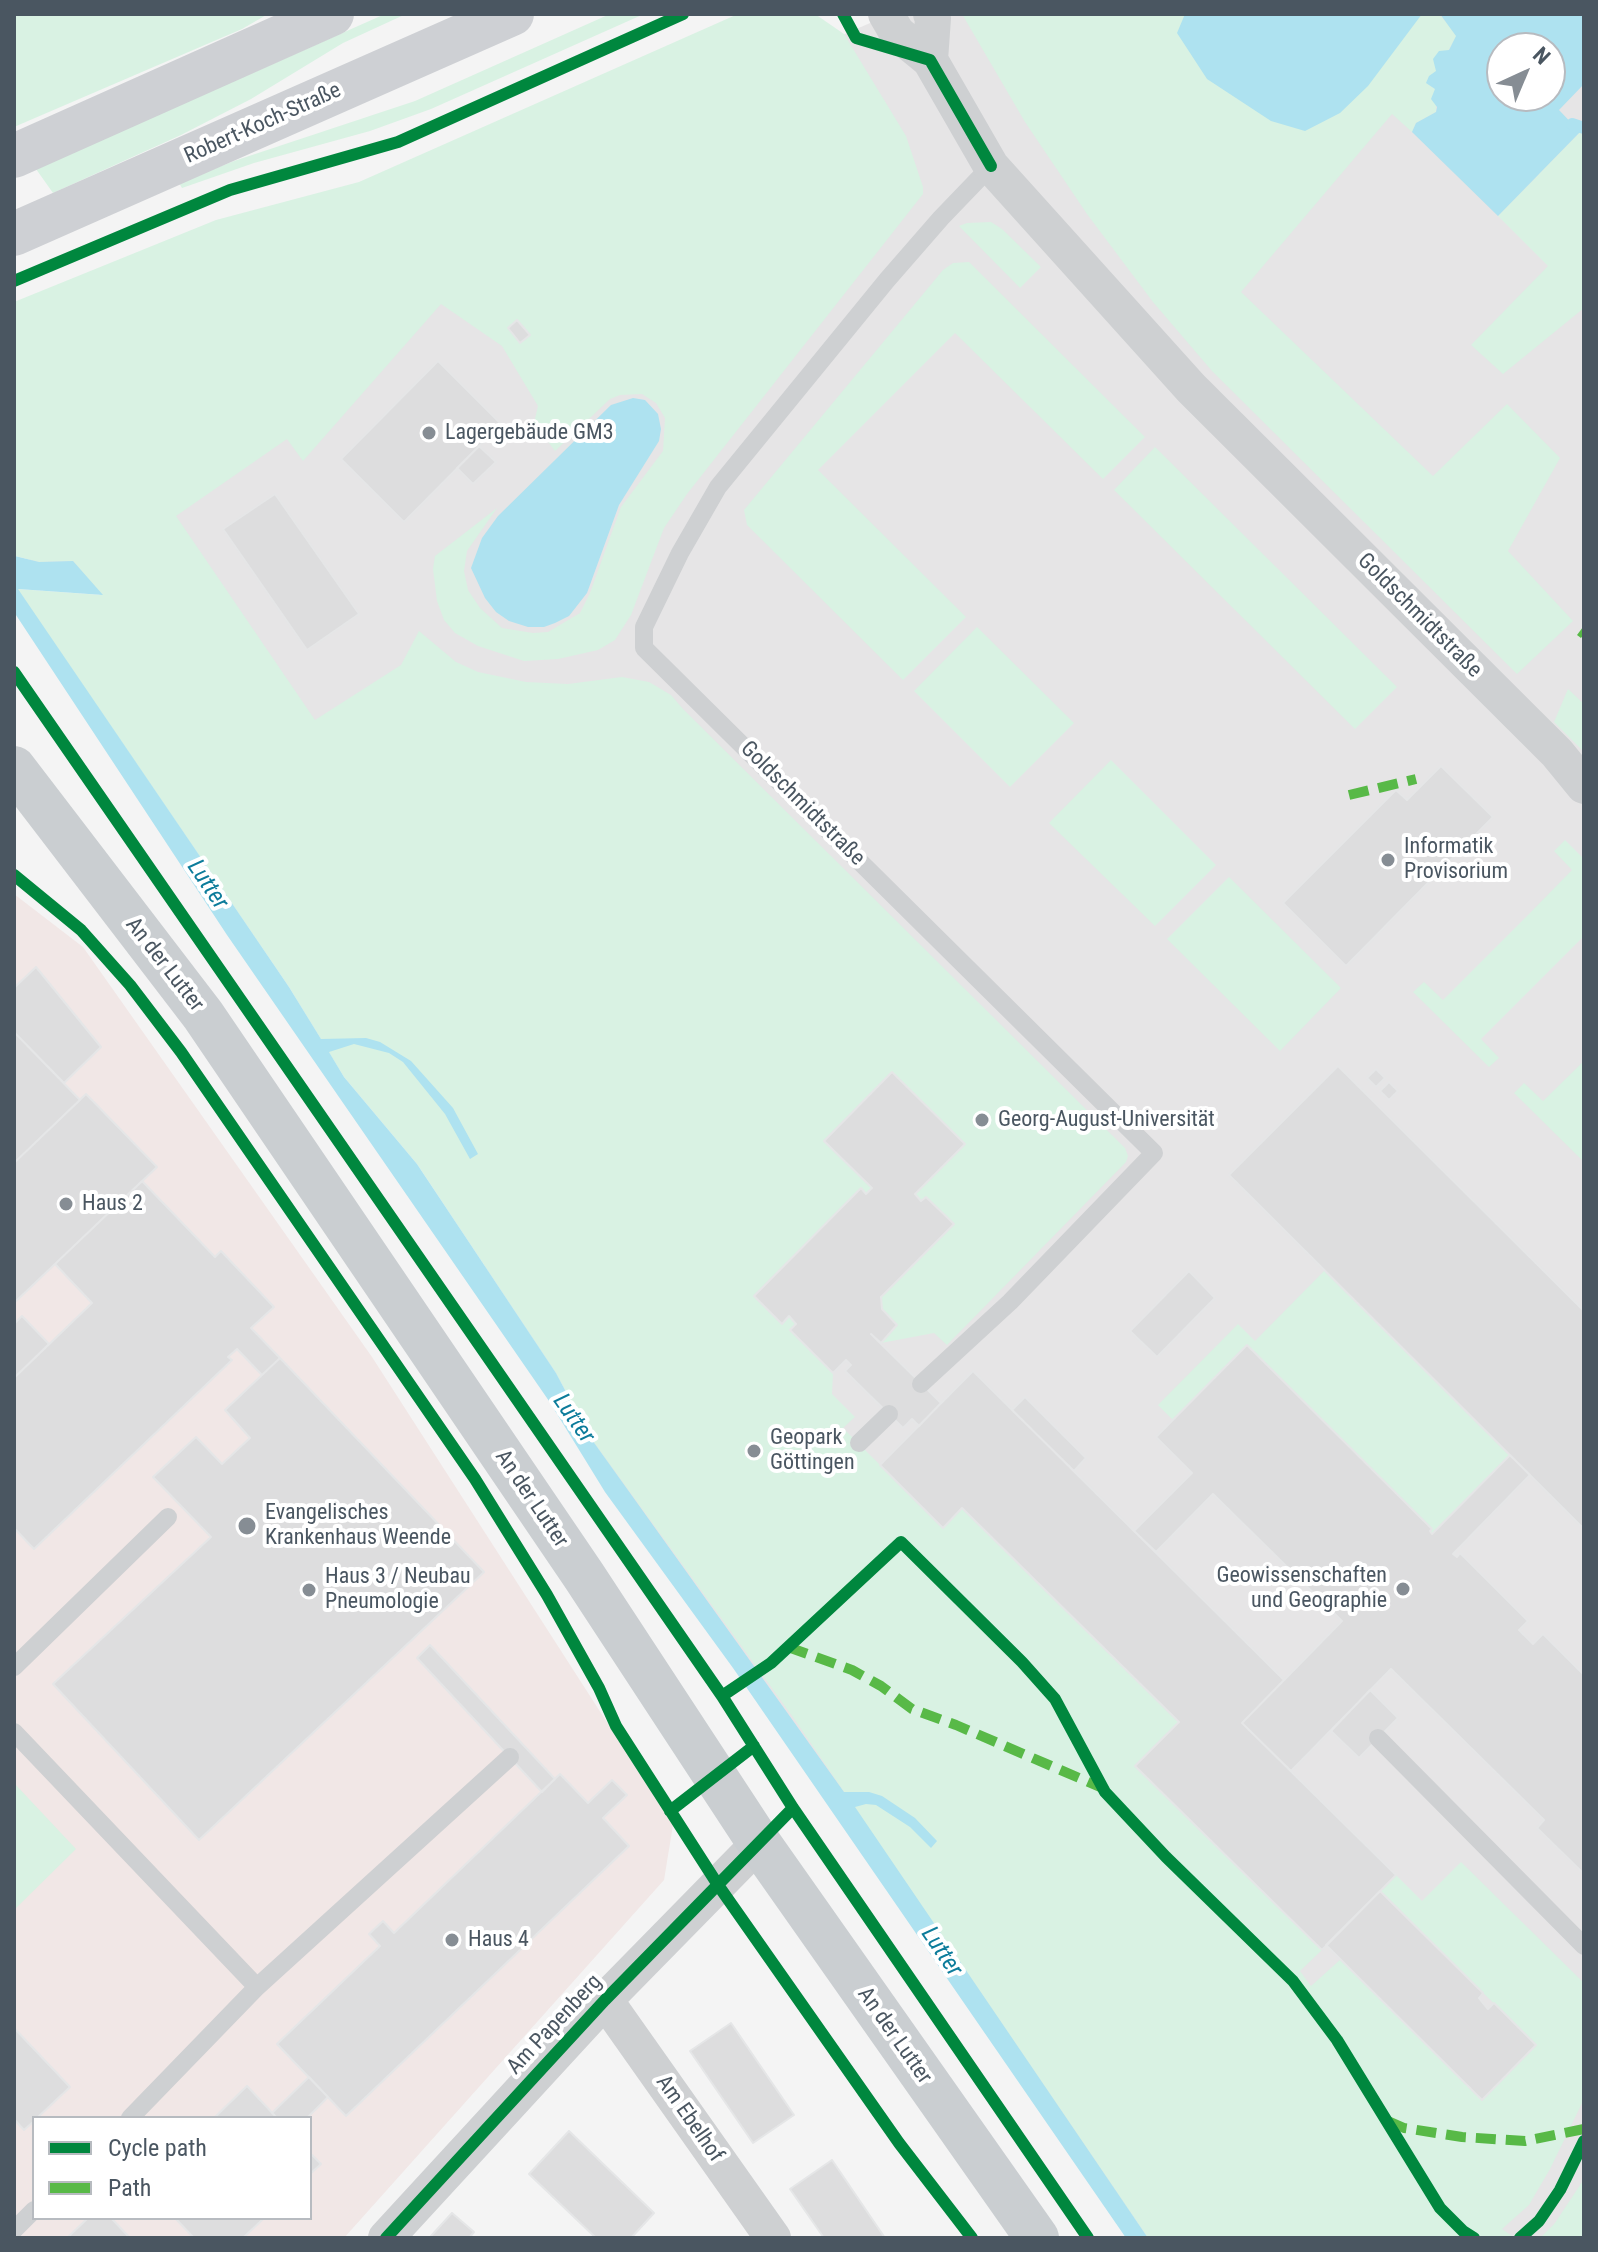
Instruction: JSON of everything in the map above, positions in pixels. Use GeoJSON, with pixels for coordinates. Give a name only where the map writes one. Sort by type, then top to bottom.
{"type":"FeatureCollection","features":[{"type":"Feature","properties":{"kind":"main road","name":"An der Lutter"},"geometry":{"type":"LineString","coordinates":[[14,768],[203,1015],[584,1576],[759,1843],[1037,2238]]}},
{"type":"Feature","properties":{"kind":"street"},"geometry":{"type":"LineString","coordinates":[[19,154],[332,14]]}},
{"type":"Feature","properties":{"kind":"street","name":"Robert-Koch-Straße"},"geometry":{"type":"LineString","coordinates":[[14,234],[512,14]]}},
{"type":"Feature","properties":{"kind":"street","name":"Goldschmidtstraße"},"geometry":{"type":"LineString","coordinates":[[886,14],[897,33],[930,60],[991,166],[1191,388],[1546,742],[1584,786]]}},
{"type":"Feature","properties":{"kind":"street"},"geometry":{"type":"LineString","coordinates":[[930,60],[931,14]]}},
{"type":"Feature","properties":{"kind":"street","name":"Am Papenberg"},"geometry":{"type":"LineString","coordinates":[[386,2238],[605,2000],[759,1843]]}},
{"type":"Feature","properties":{"kind":"street","name":"Am Ebelhof"},"geometry":{"type":"LineString","coordinates":[[605,2000],[773,2238]]}},
{"type":"Feature","properties":{"kind":"lane","name":"Goldschmidtstraße"},"geometry":{"type":"LineString","coordinates":[[921,1384],[1010,1302],[1154,1153],[644,648],[644,627],[680,553],[718,487],[887,280],[991,166]]}},
{"type":"Feature","properties":{"kind":"lane"},"geometry":{"type":"LineString","coordinates":[[859,1443],[889,1414]]}},
{"type":"Feature","properties":{"kind":"lane"},"geometry":{"type":"LineString","coordinates":[[14,1667],[168,1517]]}},
{"type":"Feature","properties":{"kind":"lane"},"geometry":{"type":"LineString","coordinates":[[14,1732],[257,1987]]}},
{"type":"Feature","properties":{"kind":"lane"},"geometry":{"type":"LineString","coordinates":[[1378,1738],[1584,1946]]}},
{"type":"Feature","properties":{"kind":"lane"},"geometry":{"type":"LineString","coordinates":[[132,2116],[257,1987],[510,1757]]}},
{"type":"Feature","properties":{"kind":"lane"},"geometry":{"type":"LineString","coordinates":[[14,2230],[32,2212]]}},
{"type":"Feature","properties":{"kind":"shaded area","name":"Georg-August-Universität"},"geometry":{"type":"Polygon","coordinates":[[[891,14],[1584,14],[1584,2238],[1148,2238],[590,1437],[556,1373],[487,1269],[101,595],[14,552],[14,393],[891,14]]]}},
{"type":"Feature","properties":{"kind":"shaded area","name":"Evangelisches Krankenhaus Weende"},"geometry":{"type":"Polygon","coordinates":[[[14,894],[83,947],[372,1357],[673,1825],[664,1880],[344,2238],[14,2238],[14,894]]]}},
{"type":"Feature","properties":{"kind":"green space"},"geometry":{"type":"Polygon","coordinates":[[[14,14],[268,14],[242,29],[14,127],[14,14]]]}},
{"type":"Feature","properties":{"kind":"green space"},"geometry":{"type":"Polygon","coordinates":[[[385,14],[406,14],[343,43],[251,99],[181,135],[53,193],[36,169],[385,14]]]}},
{"type":"Feature","properties":{"kind":"green space"},"geometry":{"type":"Polygon","coordinates":[[[610,14],[644,14],[431,109],[370,131],[254,163],[182,188],[179,183],[234,161],[415,101],[610,14]]]}},
{"type":"Feature","properties":{"kind":"green space"},"geometry":{"type":"Polygon","coordinates":[[[738,14],[815,14],[844,34],[906,136],[923,194],[687,494],[664,528],[631,615],[615,640],[598,650],[558,659],[524,661],[478,646],[455,633],[444,620],[437,601],[433,569],[435,556],[497,508],[467,551],[464,571],[468,590],[480,608],[502,628],[533,633],[548,632],[580,613],[621,507],[663,451],[665,418],[656,403],[642,394],[620,395],[610,399],[555,451],[534,423],[538,406],[502,346],[441,304],[303,461],[287,439],[176,516],[315,720],[401,665],[419,631],[456,662],[478,672],[526,682],[568,684],[622,677],[649,682],[671,695],[1125,1148],[1128,1156],[1126,1162],[947,1345],[934,1333],[881,1343],[897,1325],[882,1309],[881,1297],[953,1224],[926,1197],[921,1201],[915,1194],[964,1144],[872,1188],[866,1194],[860,1189],[754,1296],[782,1323],[789,1316],[796,1324],[790,1331],[833,1373],[832,1394],[855,1417],[843,1428],[943,1527],[962,1508],[1179,1722],[1136,1766],[1322,1950],[1300,1971],[1311,1986],[1341,1959],[1483,2099],[1536,2045],[1380,1891],[1396,1875],[1422,1901],[1461,1862],[1584,1983],[1584,2099],[1529,2205],[1502,2229],[1515,2238],[1148,2238],[795,1720],[590,1437],[556,1373],[417,1164],[344,1077],[289,987],[17,589],[102,595],[73,561],[39,562],[15,556],[14,302],[216,220],[359,182],[738,14]]]}},
{"type":"Feature","properties":{"kind":"green space"},"geometry":{"type":"Polygon","coordinates":[[[962,14],[1439,14],[1447,23],[1457,36],[1436,71],[1431,86],[1436,89],[1436,112],[1416,123],[1412,132],[1392,114],[1241,292],[1433,476],[1507,404],[1560,458],[1508,551],[1573,621],[1517,674],[1212,371],[1153,302],[1087,214],[1025,122],[962,14]]]}},
{"type":"Feature","properties":{"kind":"green space"},"geometry":{"type":"Polygon","coordinates":[[[1580,132],[1584,137],[1584,308],[1503,374],[1471,345],[1548,266],[1498,216],[1580,132]]]}},
{"type":"Feature","properties":{"kind":"green space"},"geometry":{"type":"Polygon","coordinates":[[[991,222],[1041,267],[1020,288],[959,226],[991,222]]]}},
{"type":"Feature","properties":{"kind":"green space"},"geometry":{"type":"Polygon","coordinates":[[[969,262],[1145,437],[1103,479],[955,333],[818,470],[966,617],[903,680],[747,525],[744,510],[943,270],[953,263],[969,262]]]}},
{"type":"Feature","properties":{"kind":"green space"},"geometry":{"type":"Polygon","coordinates":[[[1155,447],[1397,687],[1355,729],[1114,490],[1155,447]]]}},
{"type":"Feature","properties":{"kind":"green space"},"geometry":{"type":"Polygon","coordinates":[[[977,627],[1074,723],[1010,787],[914,691],[977,627]]]}},
{"type":"Feature","properties":{"kind":"green space"},"geometry":{"type":"Polygon","coordinates":[[[1568,689],[1584,704],[1584,752],[1554,722],[1568,689]]]}},
{"type":"Feature","properties":{"kind":"green space"},"geometry":{"type":"Polygon","coordinates":[[[1111,760],[1216,865],[1155,926],[1049,823],[1111,760]]]}},
{"type":"Feature","properties":{"kind":"green space"},"geometry":{"type":"Polygon","coordinates":[[[1565,840],[1584,859],[1584,936],[1481,1039],[1499,1058],[1489,1067],[1413,992],[1424,982],[1443,1000],[1530,913],[1572,870],[1554,851],[1565,840]]]}},
{"type":"Feature","properties":{"kind":"green space"},"geometry":{"type":"Polygon","coordinates":[[[1229,877],[1341,988],[1280,1051],[1167,939],[1229,877]]]}},
{"type":"Feature","properties":{"kind":"green space"},"geometry":{"type":"Polygon","coordinates":[[[1584,1061],[1584,1162],[1514,1093],[1524,1083],[1543,1101],[1584,1061]]]}},
{"type":"Feature","properties":{"kind":"green space"},"geometry":{"type":"Polygon","coordinates":[[[1325,1270],[1510,1455],[1432,1534],[1432,1529],[1247,1346],[1173,1420],[1158,1405],[1238,1324],[1255,1341],[1325,1270]]]}},
{"type":"Feature","properties":{"kind":"green space"},"geometry":{"type":"Polygon","coordinates":[[[14,1783],[76,1849],[14,1910],[14,1783]]]}},
{"type":"Feature","properties":{"kind":"green space"},"geometry":{"type":"Polygon","coordinates":[[[1584,2179],[1584,2238],[1540,2238],[1555,2223],[1584,2179]]]}},
{"type":"Feature","properties":{"kind":"water"},"geometry":{"type":"Polygon","coordinates":[[[1185,14],[1422,14],[1368,86],[1340,113],[1305,131],[1271,121],[1207,79],[1177,33],[1185,14]]]}},
{"type":"Feature","properties":{"kind":"water"},"geometry":{"type":"Polygon","coordinates":[[[1440,14],[1584,14],[1584,84],[1566,103],[1566,32],[1486,32],[1486,112],[1561,112],[1580,132],[1498,216],[1412,132],[1416,123],[1436,112],[1437,107],[1431,99],[1435,89],[1426,83],[1436,71],[1433,59],[1439,51],[1449,50],[1456,36],[1440,14]]]}},
{"type":"Feature","properties":{"kind":"water"},"geometry":{"type":"Polygon","coordinates":[[[633,398],[645,400],[658,414],[661,429],[659,441],[619,505],[587,593],[569,616],[544,627],[528,627],[509,621],[496,612],[485,598],[471,568],[482,538],[498,516],[611,405],[633,398]]]}},
{"type":"Feature","properties":{"kind":"water","name":"Lutter"},"geometry":{"type":"Polygon","coordinates":[[[14,552],[15,556],[39,562],[73,561],[103,595],[18,589],[289,987],[321,1039],[366,1038],[380,1042],[411,1061],[453,1108],[478,1154],[470,1159],[445,1114],[403,1062],[389,1053],[354,1044],[329,1052],[344,1077],[417,1164],[556,1373],[590,1437],[844,1792],[869,1792],[882,1796],[915,1818],[937,1841],[931,1848],[910,1827],[876,1805],[855,1807],[1148,2238],[1126,2238],[733,1668],[605,1492],[549,1401],[227,935],[14,612],[14,552]]]}},
{"type":"Feature","properties":{"kind":"building"},"geometry":{"type":"Polygon","coordinates":[[[517,320],[530,335],[520,343],[508,328],[517,320]]]}},
{"type":"Feature","properties":{"kind":"building","name":"Lagergebäude GM3"},"geometry":{"type":"Polygon","coordinates":[[[438,361],[501,424],[404,522],[341,459],[438,361]]]}},
{"type":"Feature","properties":{"kind":"building"},"geometry":{"type":"Polygon","coordinates":[[[479,446],[496,462],[473,484],[457,468],[479,446]]]}},
{"type":"Feature","properties":{"kind":"building"},"geometry":{"type":"Polygon","coordinates":[[[275,494],[359,614],[307,650],[223,529],[275,494]]]}},
{"type":"Feature","properties":{"kind":"building","name":"Informatik Provisorium"},"geometry":{"type":"Polygon","coordinates":[[[1441,766],[1493,817],[1346,966],[1283,903],[1396,790],[1407,800],[1441,766]]]}},
{"type":"Feature","properties":{"kind":"building"},"geometry":{"type":"Polygon","coordinates":[[[36,967],[101,1047],[64,1083],[14,1032],[14,988],[36,967]]]}},
{"type":"Feature","properties":{"kind":"building"},"geometry":{"type":"Polygon","coordinates":[[[14,1032],[80,1100],[14,1163],[14,1032]]]}},
{"type":"Feature","properties":{"kind":"building"},"geometry":{"type":"Polygon","coordinates":[[[1338,1066],[1584,1311],[1584,1529],[1229,1175],[1338,1066]]]}},
{"type":"Feature","properties":{"kind":"building"},"geometry":{"type":"Polygon","coordinates":[[[1376,1069],[1385,1078],[1376,1087],[1367,1078],[1376,1069]]]}},
{"type":"Feature","properties":{"kind":"building"},"geometry":{"type":"Polygon","coordinates":[[[892,1072],[965,1144],[915,1194],[921,1201],[926,1197],[954,1224],[881,1297],[882,1309],[897,1325],[881,1343],[871,1334],[941,1403],[919,1426],[912,1419],[903,1428],[845,1371],[851,1365],[846,1360],[833,1373],[790,1330],[796,1324],[789,1316],[782,1324],[754,1296],[861,1188],[866,1194],[872,1188],[824,1141],[892,1072]]]}},
{"type":"Feature","properties":{"kind":"building"},"geometry":{"type":"Polygon","coordinates":[[[1389,1082],[1398,1091],[1389,1100],[1380,1091],[1389,1082]]]}},
{"type":"Feature","properties":{"kind":"building","name":"Haus 2"},"geometry":{"type":"Polygon","coordinates":[[[86,1094],[157,1167],[14,1303],[14,1163],[86,1094]]]}},
{"type":"Feature","properties":{"kind":"building"},"geometry":{"type":"Polygon","coordinates":[[[142,1181],[215,1257],[221,1251],[274,1307],[251,1328],[280,1358],[262,1375],[237,1349],[228,1357],[232,1360],[34,1549],[14,1528],[14,1378],[92,1303],[55,1264],[142,1181]]]}},
{"type":"Feature","properties":{"kind":"building"},"geometry":{"type":"Polygon","coordinates":[[[1189,1271],[1215,1298],[1157,1357],[1130,1331],[1189,1271]]]}},
{"type":"Feature","properties":{"kind":"building"},"geometry":{"type":"Polygon","coordinates":[[[22,1316],[49,1344],[14,1378],[14,1324],[22,1316]]]}},
{"type":"Feature","properties":{"kind":"building","name":"Geowissenschaften und Geographie"},"geometry":{"type":"Polygon","coordinates":[[[1247,1345],[1432,1529],[1432,1534],[1510,1455],[1530,1475],[1453,1554],[1457,1557],[1460,1553],[1528,1621],[1519,1630],[1533,1644],[1543,1634],[1584,1675],[1584,1874],[1537,1828],[1544,1820],[1391,1669],[1291,1771],[1242,1723],[1342,1621],[1213,1494],[1156,1552],[1134,1531],[1192,1473],[1156,1437],[1247,1345]]]}},
{"type":"Feature","properties":{"kind":"building","name":"Haus 3 / Neubau Pneumologie"},"geometry":{"type":"Polygon","coordinates":[[[280,1358],[484,1572],[199,1840],[53,1684],[211,1537],[153,1477],[196,1437],[222,1464],[250,1438],[225,1410],[280,1358]]]}},
{"type":"Feature","properties":{"kind":"building","name":"Geowissenschaften und Geographie"},"geometry":{"type":"Polygon","coordinates":[[[973,1371],[1284,1680],[1242,1723],[1396,1875],[1322,1950],[1135,1766],[1179,1722],[962,1508],[943,1528],[880,1465],[973,1371]]]}},
{"type":"Feature","properties":{"kind":"building"},"geometry":{"type":"Polygon","coordinates":[[[1025,1397],[1086,1458],[1074,1471],[1012,1410],[1025,1397]]]}},
{"type":"Feature","properties":{"kind":"building"},"geometry":{"type":"Polygon","coordinates":[[[430,1645],[555,1779],[542,1792],[417,1658],[430,1645]]]}},
{"type":"Feature","properties":{"kind":"building"},"geometry":{"type":"Polygon","coordinates":[[[1370,1690],[1398,1718],[1359,1758],[1331,1731],[1370,1690]]]}},
{"type":"Feature","properties":{"kind":"building","name":"Haus 4"},"geometry":{"type":"Polygon","coordinates":[[[560,1774],[588,1803],[612,1780],[627,1795],[603,1818],[629,1846],[346,2116],[277,2044],[380,1946],[369,1934],[383,1921],[394,1933],[560,1774]]]}},
{"type":"Feature","properties":{"kind":"building"},"geometry":{"type":"Polygon","coordinates":[[[1380,1891],[1483,1993],[1479,1998],[1488,2009],[1494,2003],[1536,2045],[1482,2100],[1326,1945],[1380,1891]]]}},
{"type":"Feature","properties":{"kind":"building"},"geometry":{"type":"Polygon","coordinates":[[[731,2023],[794,2115],[753,2143],[690,2051],[731,2023]]]}},
{"type":"Feature","properties":{"kind":"building"},"geometry":{"type":"Polygon","coordinates":[[[14,2028],[70,2087],[39,2116],[32,2116],[32,2123],[24,2130],[14,2119],[14,2028]]]}},
{"type":"Feature","properties":{"kind":"building"},"geometry":{"type":"Polygon","coordinates":[[[309,2077],[328,2097],[309,2116],[275,2116],[272,2113],[309,2077]]]}},
{"type":"Feature","properties":{"kind":"building"},"geometry":{"type":"Polygon","coordinates":[[[247,2086],[275,2116],[216,2116],[247,2086]]]}},
{"type":"Feature","properties":{"kind":"building"},"geometry":{"type":"Polygon","coordinates":[[[569,2131],[654,2213],[631,2238],[596,2238],[529,2174],[569,2131]]]}},
{"type":"Feature","properties":{"kind":"building"},"geometry":{"type":"Polygon","coordinates":[[[312,2155],[321,2164],[312,2172],[312,2155]]]}},
{"type":"Feature","properties":{"kind":"building"},"geometry":{"type":"Polygon","coordinates":[[[832,2160],[885,2238],[824,2238],[790,2189],[832,2160]]]}},
{"type":"Feature","properties":{"kind":"building"},"geometry":{"type":"Polygon","coordinates":[[[452,2213],[474,2232],[469,2238],[433,2238],[431,2236],[452,2213]]]}},
{"type":"Feature","properties":{"kind":"building"},"geometry":{"type":"Polygon","coordinates":[[[86,2220],[113,2220],[130,2238],[67,2238],[86,2220]]]}},
{"type":"Feature","properties":{"kind":"building"},"geometry":{"type":"Polygon","coordinates":[[[177,2220],[262,2220],[243,2238],[194,2238],[177,2220]]]}},
{"type":"Feature","properties":{"kind":"waterway"},"geometry":{"type":"LineString","coordinates":[[1572,124],[1584,128]]}},
{"type":"Feature","properties":{"kind":"marked path"},"geometry":{"type":"LineString","coordinates":[[1580,631],[1584,634]]}},
{"type":"Feature","properties":{"kind":"marked path"},"geometry":{"type":"LineString","coordinates":[[1349,795],[1416,779]]}},
{"type":"Feature","properties":{"kind":"marked path"},"geometry":{"type":"LineString","coordinates":[[788,1647],[852,1670],[912,1709],[1100,1787]]}},
{"type":"Feature","properties":{"kind":"marked path"},"geometry":{"type":"LineString","coordinates":[[1388,2121],[1404,2128],[1462,2137],[1525,2141],[1584,2129]]}},
{"type":"Feature","properties":{"kind":"cycle path"},"geometry":{"type":"LineString","coordinates":[[14,281],[230,190],[398,142],[683,14]]}},
{"type":"Feature","properties":{"kind":"cycle path"},"geometry":{"type":"LineString","coordinates":[[843,14],[856,38],[930,60],[991,166]]}},
{"type":"Feature","properties":{"kind":"cycle path"},"geometry":{"type":"LineString","coordinates":[[14,672],[722,1696],[793,1808],[1088,2238]]}},
{"type":"Feature","properties":{"kind":"cycle path"},"geometry":{"type":"LineString","coordinates":[[14,875],[81,930],[130,985],[181,1052],[475,1479],[547,1595],[599,1688],[616,1726],[718,1885],[899,2143],[972,2238]]}},
{"type":"Feature","properties":{"kind":"cycle path"},"geometry":{"type":"LineString","coordinates":[[722,1696],[771,1663],[901,1542],[1055,1699],[1105,1792],[1166,1857],[1293,1981],[1337,2040],[1440,2208],[1474,2238]]}},
{"type":"Feature","properties":{"kind":"cycle path"},"geometry":{"type":"LineString","coordinates":[[670,1811],[754,1746]]}},
{"type":"Feature","properties":{"kind":"cycle path"},"geometry":{"type":"LineString","coordinates":[[386,2238],[605,2000],[793,1808]]}},
{"type":"Feature","properties":{"kind":"cycle path"},"geometry":{"type":"LineString","coordinates":[[1520,2238],[1539,2221],[1560,2190],[1584,2141]]}},
{"type":"Feature","properties":{"kind":"place","name":"Lagergebäude GM3"},"geometry":{"type":"Point","coordinates":[429,433]}},
{"type":"Feature","properties":{"kind":"place","name":"Informatik Provisorium"},"geometry":{"type":"Point","coordinates":[1388,860]}},
{"type":"Feature","properties":{"kind":"place","name":"Georg-August-Universität"},"geometry":{"type":"Point","coordinates":[982,1120]}},
{"type":"Feature","properties":{"kind":"place","name":"Haus 2"},"geometry":{"type":"Point","coordinates":[66,1204]}},
{"type":"Feature","properties":{"kind":"place","name":"Geopark Göttingen"},"geometry":{"type":"Point","coordinates":[754,1451]}},
{"type":"Feature","properties":{"kind":"place","name":"Evangelisches Krankenhaus Weende"},"geometry":{"type":"Point","coordinates":[247,1526]}},
{"type":"Feature","properties":{"kind":"place","name":"Geowissenschaften und Geographie"},"geometry":{"type":"Point","coordinates":[1403,1589]}},
{"type":"Feature","properties":{"kind":"place","name":"Haus 3 / Neubau Pneumologie"},"geometry":{"type":"Point","coordinates":[309,1590]}},
{"type":"Feature","properties":{"kind":"place","name":"Haus 4"},"geometry":{"type":"Point","coordinates":[452,1940]}}]}
